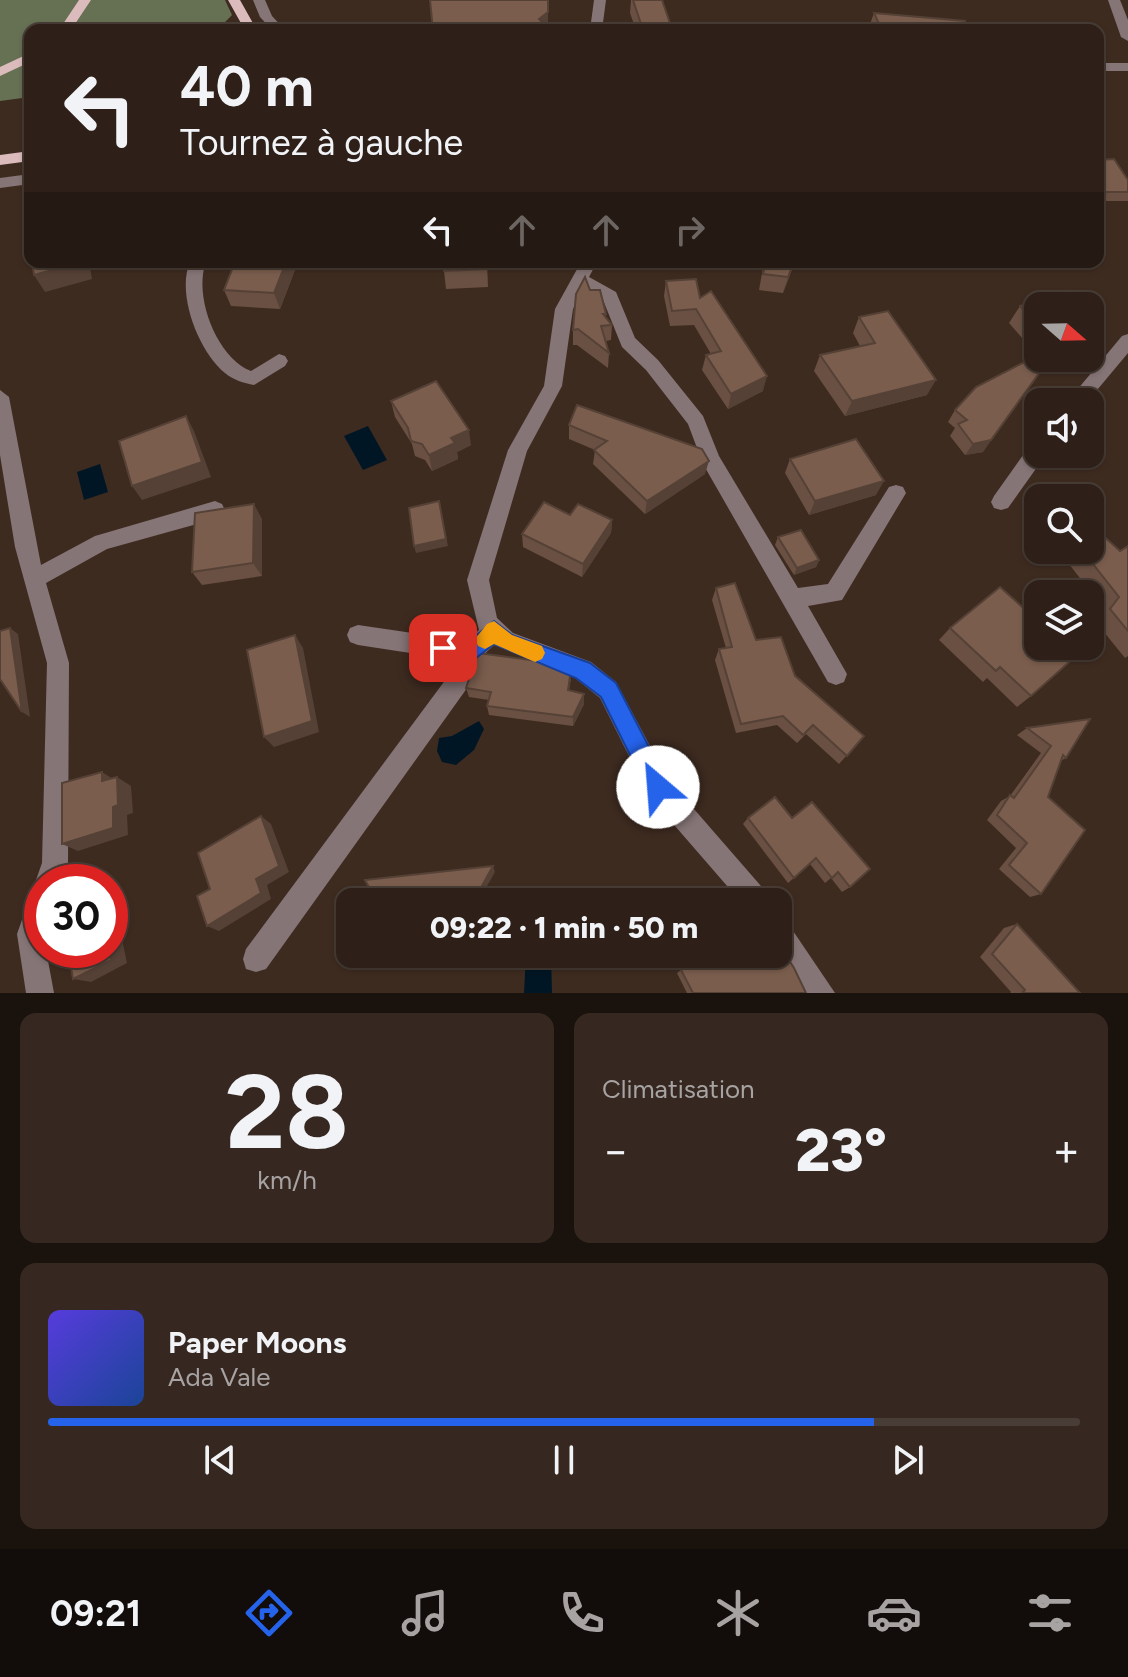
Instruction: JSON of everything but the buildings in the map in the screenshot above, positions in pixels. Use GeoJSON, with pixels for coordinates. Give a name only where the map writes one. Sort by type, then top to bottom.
{"type":"FeatureCollection","features":[{"type":"Feature","properties":{"kind":"main road"},"geometry":{"type":"LineString","coordinates":[[69,24],[85,0]]}},
{"type":"Feature","properties":{"kind":"main road"},"geometry":{"type":"LineString","coordinates":[[234,0],[244,24]]}},
{"type":"Feature","properties":{"kind":"main road"},"geometry":{"type":"LineString","coordinates":[[0,72],[24,60]]}},
{"type":"Feature","properties":{"kind":"main road"},"geometry":{"type":"LineString","coordinates":[[0,160],[24,157]]}},
{"type":"Feature","properties":{"kind":"street"},"geometry":{"type":"LineString","coordinates":[[259,0],[266,17],[273,24]]}},
{"type":"Feature","properties":{"kind":"street"},"geometry":{"type":"LineString","coordinates":[[597,24],[600,0]]}},
{"type":"Feature","properties":{"kind":"street"},"geometry":{"type":"LineString","coordinates":[[1114,0],[1128,37]]}},
{"type":"Feature","properties":{"kind":"street"},"geometry":{"type":"LineString","coordinates":[[1104,67],[1128,67]]}},
{"type":"Feature","properties":{"kind":"street"},"geometry":{"type":"LineString","coordinates":[[0,183],[24,180]]}},
{"type":"Feature","properties":{"kind":"street"},"geometry":{"type":"LineString","coordinates":[[194,268],[194,297],[220,358],[241,376],[254,378],[279,361]]}},
{"type":"Feature","properties":{"kind":"street"},"geometry":{"type":"LineString","coordinates":[[746,888],[658,787],[608,690],[583,670],[505,641],[487,623],[478,580],[518,450],[553,386],[564,309],[584,271],[610,296],[628,342],[652,365],[696,421],[710,458],[836,674]]}},
{"type":"Feature","properties":{"kind":"street"},"geometry":{"type":"LineString","coordinates":[[1088,388],[1128,341]]}},
{"type":"Feature","properties":{"kind":"street"},"geometry":{"type":"LineString","coordinates":[[0,397],[25,547],[58,663],[55,864]]}},
{"type":"Feature","properties":{"kind":"street"},"geometry":{"type":"LineString","coordinates":[[1001,502],[1025,468]]}},
{"type":"Feature","properties":{"kind":"street"},"geometry":{"type":"LineString","coordinates":[[790,599],[834,593],[896,493]]}},
{"type":"Feature","properties":{"kind":"street"},"geometry":{"type":"LineString","coordinates":[[34,579],[102,542],[215,510]]}},
{"type":"Feature","properties":{"kind":"street"},"geometry":{"type":"LineString","coordinates":[[256,959],[457,683],[471,652],[494,630]]}},
{"type":"Feature","properties":{"kind":"street"},"geometry":{"type":"LineString","coordinates":[[358,635],[471,652]]}},
{"type":"Feature","properties":{"kind":"street"},"geometry":{"type":"LineString","coordinates":[[792,951],[821,993]]}},
{"type":"Feature","properties":{"kind":"street"},"geometry":{"type":"LineString","coordinates":[[36,968],[40,993]]}},
{"type":"Feature","properties":{"kind":"green space"},"geometry":{"type":"Polygon","coordinates":[[[0,0],[225,0],[232,15],[223,24],[24,24],[24,98],[0,101],[0,0]]]}},
{"type":"Feature","properties":{"kind":"water"},"geometry":{"type":"Polygon","coordinates":[[[368,426],[387,460],[363,470],[344,436],[368,426]]]}},
{"type":"Feature","properties":{"kind":"water"},"geometry":{"type":"Polygon","coordinates":[[[100,464],[108,492],[84,500],[77,472],[100,464]]]}},
{"type":"Feature","properties":{"kind":"water"},"geometry":{"type":"Polygon","coordinates":[[[479,721],[484,729],[474,750],[456,765],[442,762],[437,751],[439,738],[452,736],[479,721]]]}},
{"type":"Feature","properties":{"kind":"water"},"geometry":{"type":"Polygon","coordinates":[[[525,968],[551,968],[552,993],[524,993],[525,968]]]}},
{"type":"Feature","properties":{"kind":"slow traffic"},"geometry":{"type":"LineString","coordinates":[[485,639],[494,630],[505,641],[535,653]]}},
{"type":"Feature","properties":{"kind":"route"},"geometry":{"type":"LineString","coordinates":[[443,648],[471,652],[494,630],[505,641],[583,670],[608,690],[658,787]]}}]}
